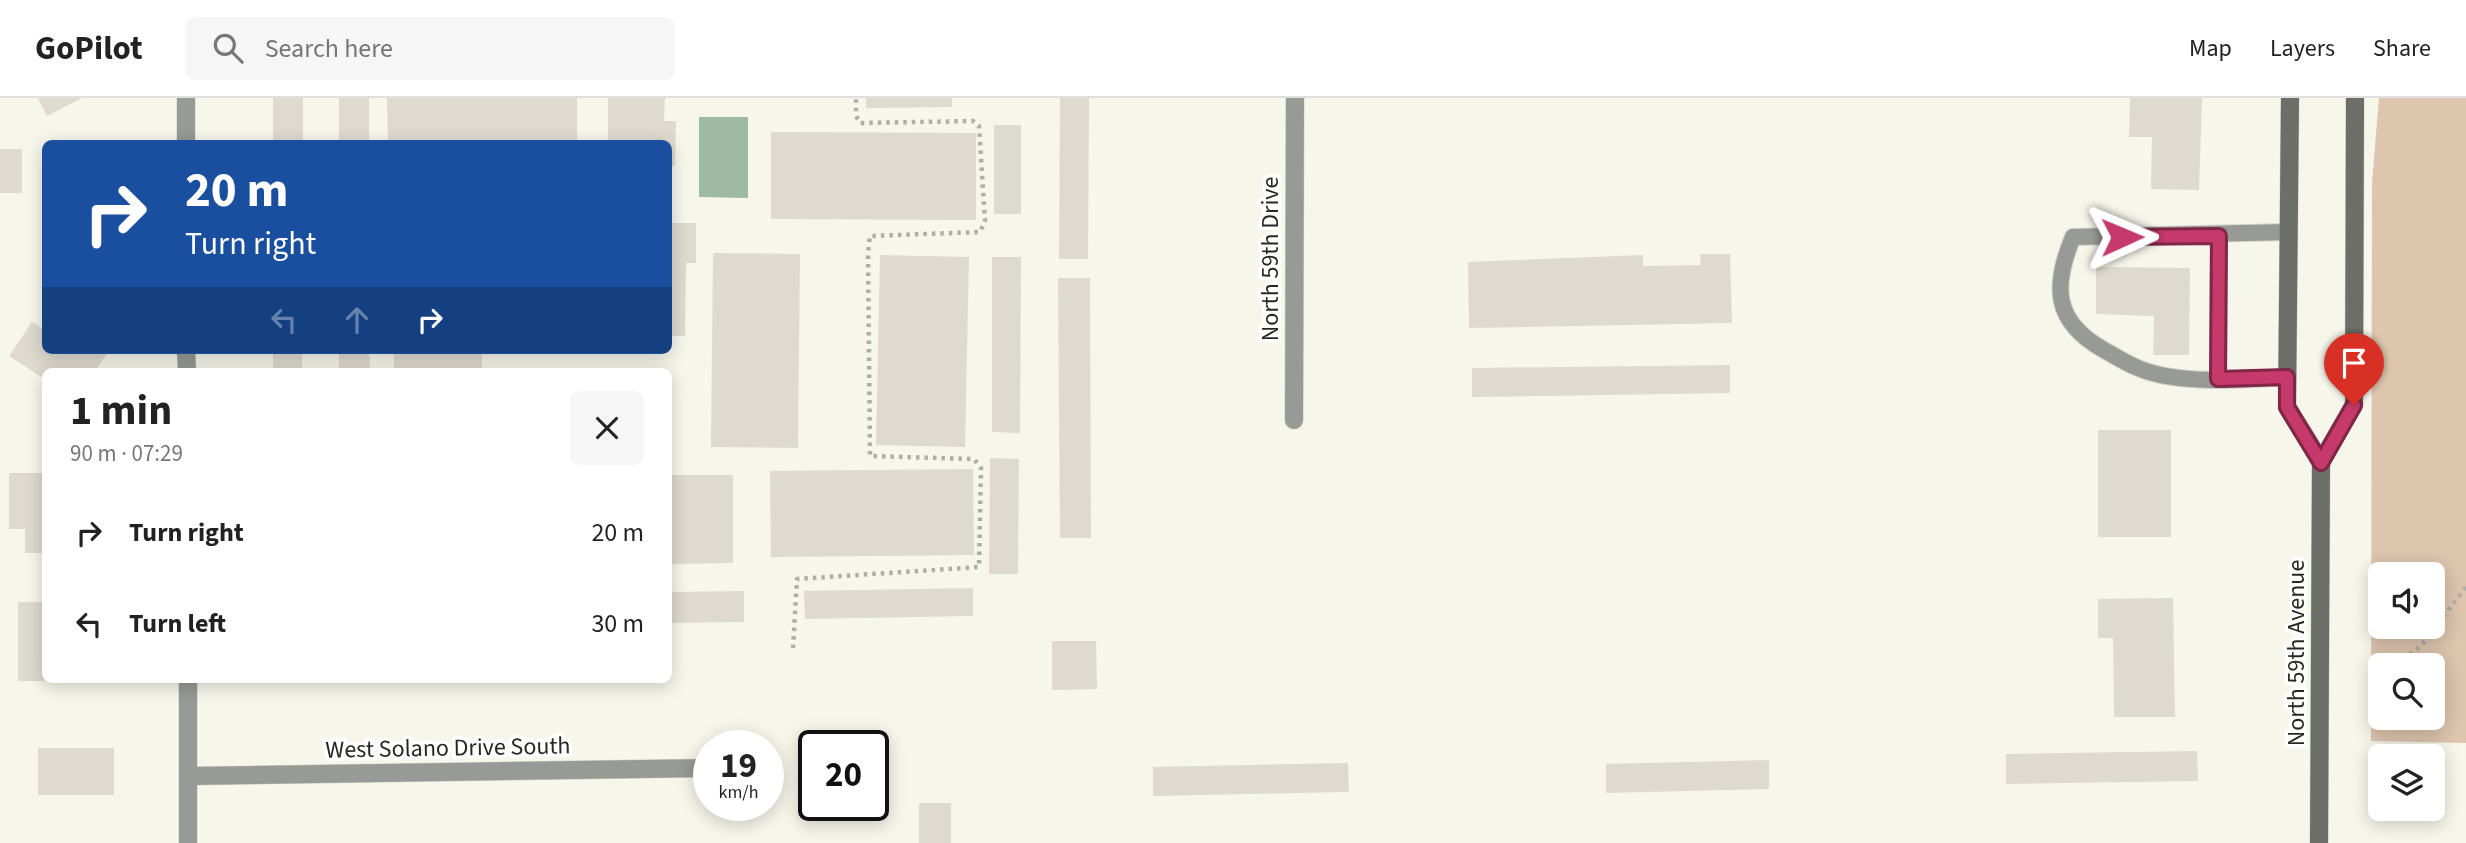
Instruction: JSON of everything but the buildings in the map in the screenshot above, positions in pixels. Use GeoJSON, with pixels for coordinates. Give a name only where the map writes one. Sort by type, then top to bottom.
{"type":"FeatureCollection","features":[{"type":"Feature","properties":{"kind":"main road"},"geometry":{"type":"LineString","coordinates":[[2290,98],[2287,407],[2321,463]]}},
{"type":"Feature","properties":{"kind":"main road","name":"North 59th Avenue"},"geometry":{"type":"LineString","coordinates":[[2319,843],[2321,463],[2354,405],[2355,98]]}},
{"type":"Feature","properties":{"kind":"street"},"geometry":{"type":"LineString","coordinates":[[186,98],[186,140]]}},
{"type":"Feature","properties":{"kind":"street","name":"North 59th Drive"},"geometry":{"type":"LineString","coordinates":[[1294,420],[1295,98]]}},
{"type":"Feature","properties":{"kind":"street"},"geometry":{"type":"LineString","coordinates":[[188,683],[188,843]]}},
{"type":"Feature","properties":{"kind":"street","name":"West Solano Drive South"},"geometry":{"type":"LineString","coordinates":[[188,776],[693,768]]}},
{"type":"Feature","properties":{"kind":"lane"},"geometry":{"type":"LineString","coordinates":[[2287,377],[2218,379],[2165,375],[2128,363],[2085,340],[2067,319],[2059,293],[2064,258],[2073,237],[2219,236],[2288,232]]}},
{"type":"Feature","properties":{"kind":"lane"},"geometry":{"type":"LineString","coordinates":[[2218,379],[2219,236]]}},
{"type":"Feature","properties":{"kind":"path"},"geometry":{"type":"LineString","coordinates":[[793,648],[797,579],[979,567],[981,468],[974,459],[870,456],[867,253],[870,236],[980,232],[985,220],[979,126],[973,121],[860,123],[856,116],[856,98]]}},
{"type":"Feature","properties":{"kind":"path"},"geometry":{"type":"LineString","coordinates":[[2412,653],[2421,646],[2466,587]]}},
{"type":"Feature","properties":{"kind":"shaded area"},"geometry":{"type":"Polygon","coordinates":[[[2379,98],[2466,98],[2466,743],[2371,741],[2371,730],[2445,730],[2445,653],[2371,653],[2371,639],[2445,639],[2445,562],[2371,562],[2372,183],[2379,98]]]}},
{"type":"Feature","properties":{"kind":"shaded area"},"geometry":{"type":"Polygon","coordinates":[[[699,117],[748,117],[748,198],[699,197],[699,117]]]}},
{"type":"Feature","properties":{"kind":"route"},"geometry":{"type":"LineString","coordinates":[[2122,237],[2219,236],[2218,379],[2287,377],[2287,407],[2321,463],[2354,405]]}}]}
